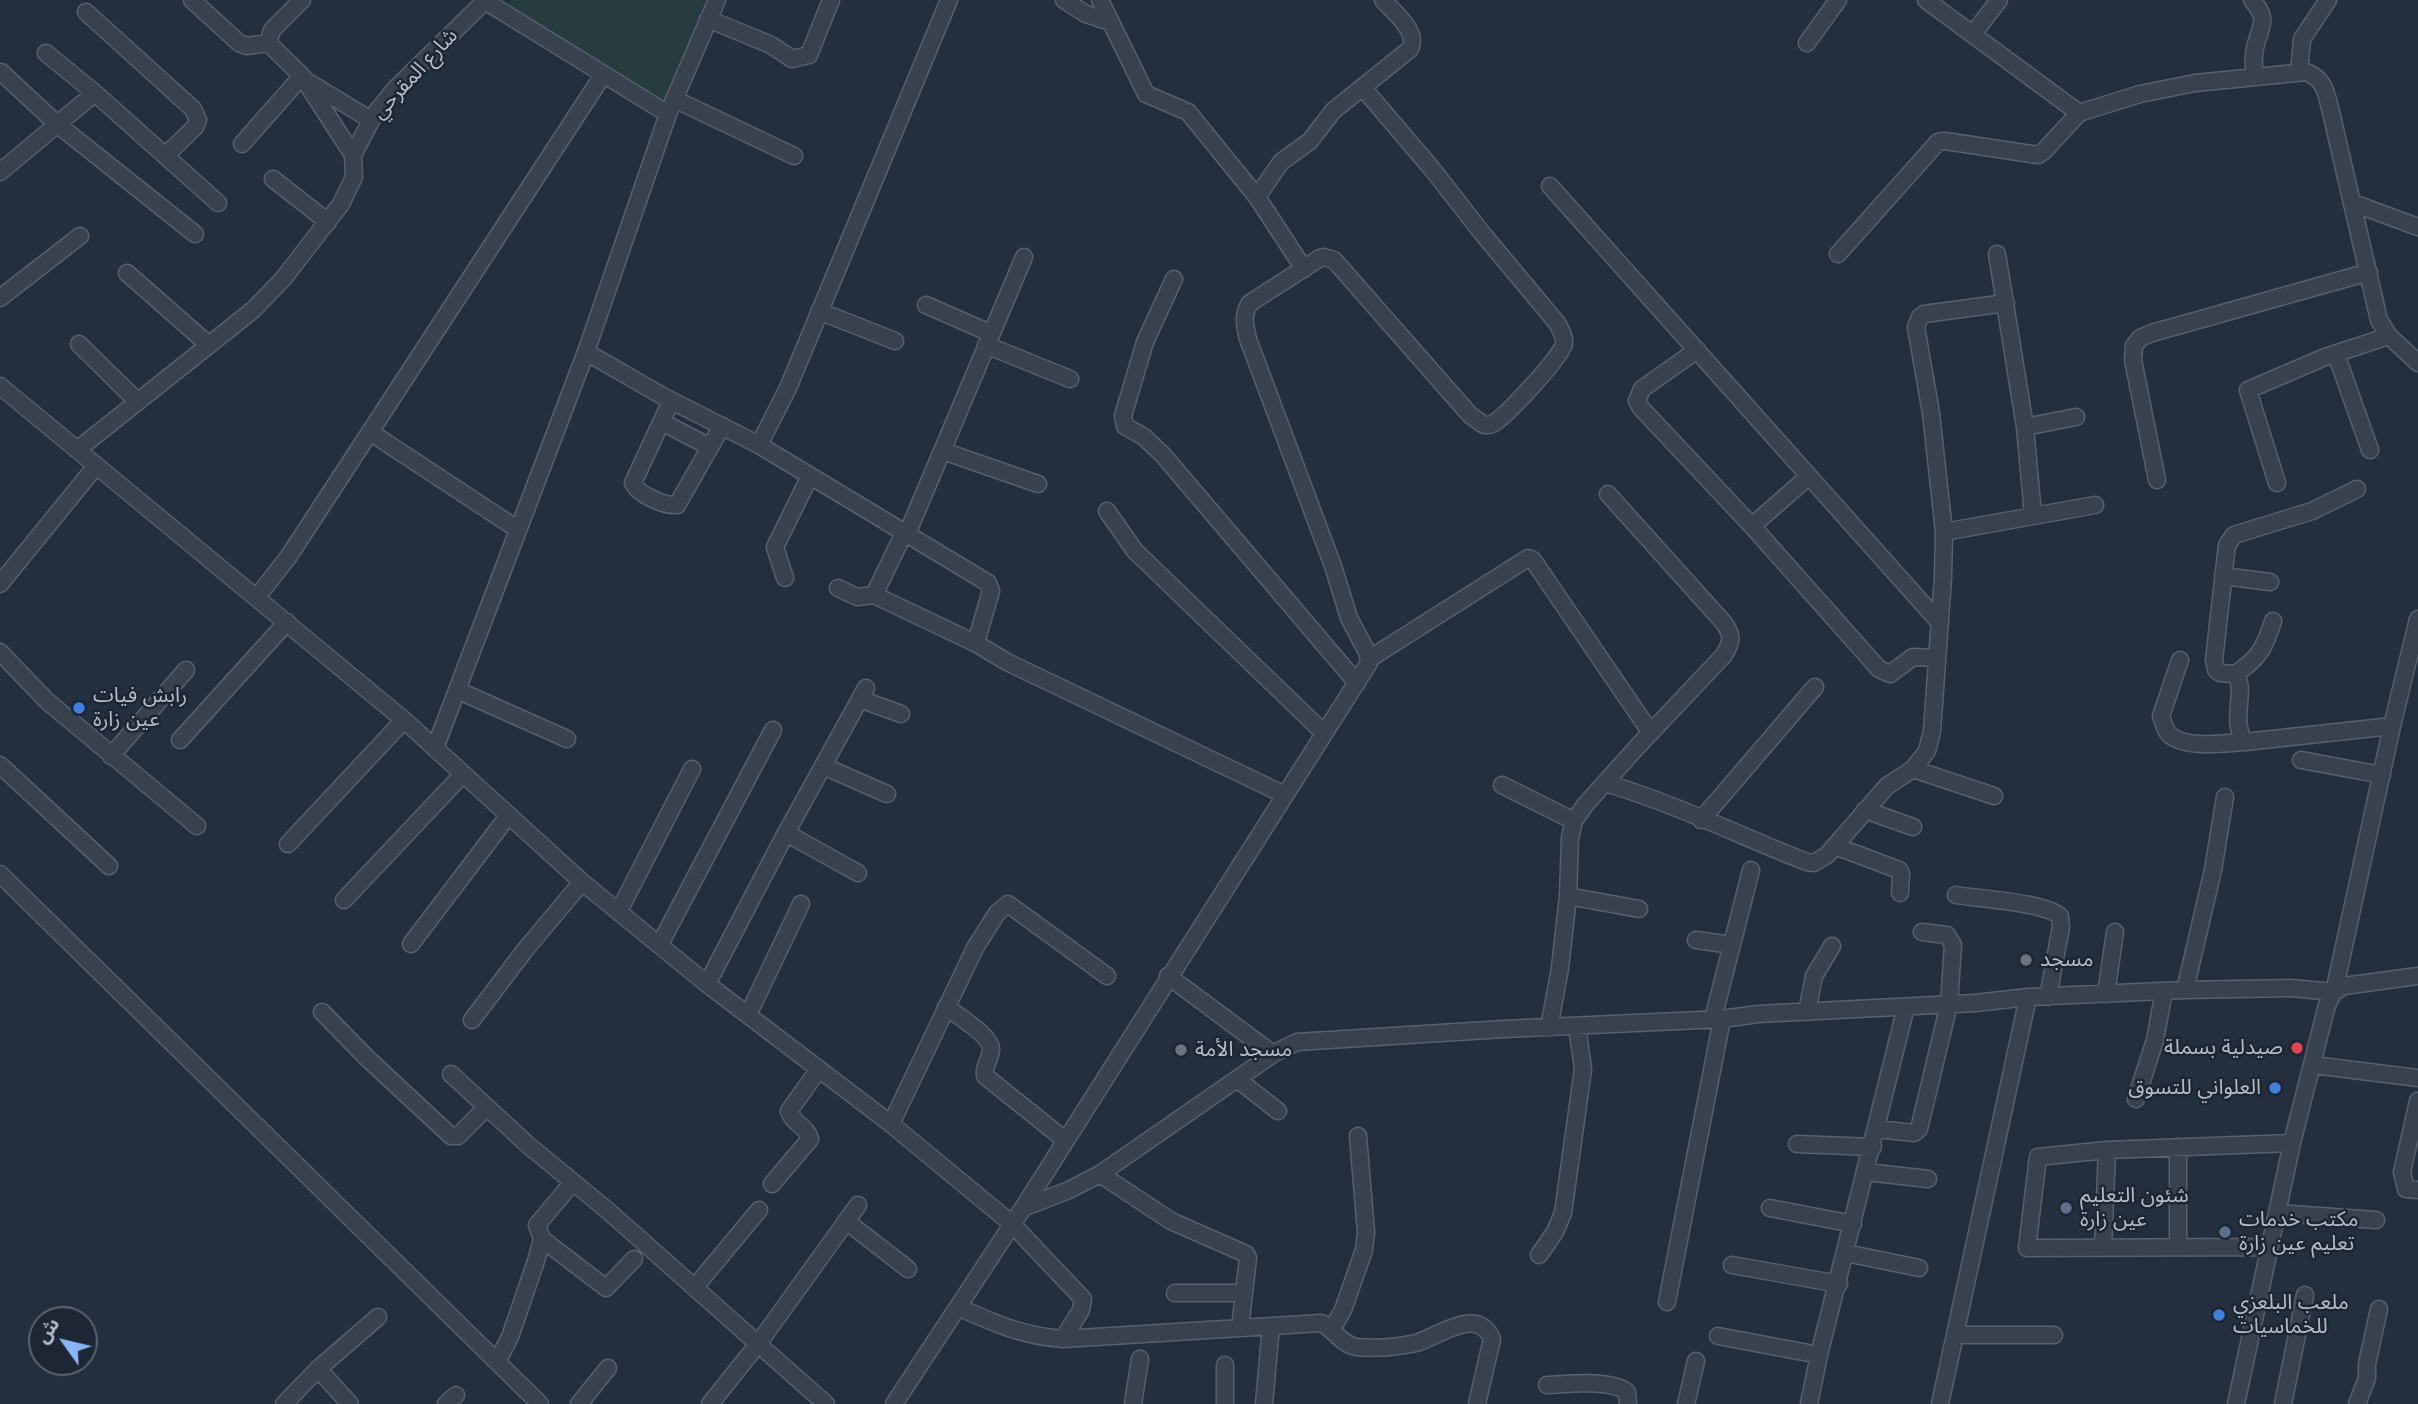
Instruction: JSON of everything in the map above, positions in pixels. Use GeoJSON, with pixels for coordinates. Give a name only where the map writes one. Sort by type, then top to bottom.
{"type":"FeatureCollection","features":[{"type":"Feature","properties":{"kind":"street"},"geometry":{"type":"LineString","coordinates":[[192,0],[239,43],[247,46],[268,43]]}},
{"type":"Feature","properties":{"kind":"street"},"geometry":{"type":"LineString","coordinates":[[268,43],[272,30],[302,0]]}},
{"type":"Feature","properties":{"kind":"street"},"geometry":{"type":"LineString","coordinates":[[435,748],[586,352],[671,107],[717,0]]}},
{"type":"Feature","properties":{"kind":"street"},"geometry":{"type":"LineString","coordinates":[[708,19],[771,45],[792,59],[801,58],[809,55],[831,0]]}},
{"type":"Feature","properties":{"kind":"street"},"geometry":{"type":"LineString","coordinates":[[759,445],[788,388],[949,0]]}},
{"type":"Feature","properties":{"kind":"street"},"geometry":{"type":"LineString","coordinates":[[1065,0],[1086,14],[1110,22]]}},
{"type":"Feature","properties":{"kind":"street"},"geometry":{"type":"LineString","coordinates":[[1100,0],[1146,94],[1188,113],[1257,197],[1304,269]]}},
{"type":"Feature","properties":{"kind":"street"},"geometry":{"type":"LineString","coordinates":[[1257,197],[1281,162],[1310,141],[1333,111],[1405,54],[1413,44],[1411,33],[1383,0]]}},
{"type":"Feature","properties":{"kind":"street"},"geometry":{"type":"LineString","coordinates":[[1807,43],[1838,0]]}},
{"type":"Feature","properties":{"kind":"street"},"geometry":{"type":"LineString","coordinates":[[1926,0],[2079,113]]}},
{"type":"Feature","properties":{"kind":"street"},"geometry":{"type":"LineString","coordinates":[[1973,34],[1998,0]]}},
{"type":"Feature","properties":{"kind":"street"},"geometry":{"type":"LineString","coordinates":[[2252,0],[2264,22],[2255,47],[2254,77]]}},
{"type":"Feature","properties":{"kind":"street"},"geometry":{"type":"LineString","coordinates":[[2300,72],[2302,39],[2328,0]]}},
{"type":"Feature","properties":{"kind":"street"},"geometry":{"type":"LineString","coordinates":[[485,1],[603,75],[671,107],[794,156]]}},
{"type":"Feature","properties":{"kind":"street","name":"شارع المقرحي"},"geometry":{"type":"LineString","coordinates":[[77,450],[265,299],[313,243],[341,204],[354,177],[353,155],[371,120],[395,89],[485,1]]}},
{"type":"Feature","properties":{"kind":"street"},"geometry":{"type":"LineString","coordinates":[[86,12],[193,109],[197,116],[195,127],[166,155]]}},
{"type":"Feature","properties":{"kind":"street"},"geometry":{"type":"LineString","coordinates":[[268,43],[303,78],[353,155]]}},
{"type":"Feature","properties":{"kind":"street"},"geometry":{"type":"LineString","coordinates":[[46,52],[218,203]]}},
{"type":"Feature","properties":{"kind":"street"},"geometry":{"type":"LineString","coordinates":[[1,72],[57,124],[194,234]]}},
{"type":"Feature","properties":{"kind":"street"},"geometry":{"type":"LineString","coordinates":[[1838,254],[1938,142],[2038,155],[2079,113],[2140,94],[2195,83],[2300,72],[2312,74],[2324,85],[2379,320],[2389,336],[2418,363]]}},
{"type":"Feature","properties":{"kind":"street"},"geometry":{"type":"LineString","coordinates":[[257,597],[289,556],[603,75]]}},
{"type":"Feature","properties":{"kind":"street"},"geometry":{"type":"LineString","coordinates":[[303,78],[371,120]]}},
{"type":"Feature","properties":{"kind":"street"},"geometry":{"type":"LineString","coordinates":[[242,144],[303,78]]}},
{"type":"Feature","properties":{"kind":"street"},"geometry":{"type":"LineString","coordinates":[[894,1404],[1023,1208],[1369,663],[1349,618],[1333,566],[1245,327],[1245,313],[1250,303],[1324,257],[1334,260],[1470,415],[1483,425],[1493,424],[1516,402],[1559,355],[1564,344],[1557,323],[1363,88]]}},
{"type":"Feature","properties":{"kind":"street"},"geometry":{"type":"LineString","coordinates":[[0,172],[95,93]]}},
{"type":"Feature","properties":{"kind":"street"},"geometry":{"type":"LineString","coordinates":[[273,179],[328,222]]}},
{"type":"Feature","properties":{"kind":"street"},"geometry":{"type":"LineString","coordinates":[[1550,186],[1940,623]]}},
{"type":"Feature","properties":{"kind":"street"},"geometry":{"type":"LineString","coordinates":[[2353,202],[2418,227]]}},
{"type":"Feature","properties":{"kind":"street"},"geometry":{"type":"LineString","coordinates":[[0,298],[80,236]]}},
{"type":"Feature","properties":{"kind":"street"},"geometry":{"type":"LineString","coordinates":[[1997,254],[2025,427],[2034,515]]}},
{"type":"Feature","properties":{"kind":"street"},"geometry":{"type":"LineString","coordinates":[[874,595],[943,450],[1024,257]]}},
{"type":"Feature","properties":{"kind":"street"},"geometry":{"type":"LineString","coordinates":[[2157,480],[2133,360],[2134,346],[2140,338],[2179,324],[2369,272]]}},
{"type":"Feature","properties":{"kind":"street"},"geometry":{"type":"LineString","coordinates":[[127,273],[209,345]]}},
{"type":"Feature","properties":{"kind":"street"},"geometry":{"type":"LineString","coordinates":[[1174,279],[1145,342],[1123,416],[1125,426],[1163,455],[1357,682]]}},
{"type":"Feature","properties":{"kind":"street"},"geometry":{"type":"LineString","coordinates":[[1605,783],[1642,794],[1807,862],[1821,860],[1887,786],[1913,769],[1930,745],[1944,531],[1931,413],[1916,327],[1924,314],[2006,303]]}},
{"type":"Feature","properties":{"kind":"street"},"geometry":{"type":"LineString","coordinates":[[926,305],[1070,379]]}},
{"type":"Feature","properties":{"kind":"street"},"geometry":{"type":"LineString","coordinates":[[819,311],[895,341]]}},
{"type":"Feature","properties":{"kind":"street"},"geometry":{"type":"LineString","coordinates":[[2277,483],[2248,390],[2336,354],[2389,336]]}},
{"type":"Feature","properties":{"kind":"street"},"geometry":{"type":"LineString","coordinates":[[79,344],[137,401]]}},
{"type":"Feature","properties":{"kind":"street"},"geometry":{"type":"LineString","coordinates":[[1697,350],[1642,389],[1637,401],[1885,673],[1890,674],[1913,657],[1936,658]]}},
{"type":"Feature","properties":{"kind":"street"},"geometry":{"type":"LineString","coordinates":[[586,352],[671,401],[759,445],[905,534],[975,573],[991,587],[977,644]]}},
{"type":"Feature","properties":{"kind":"street"},"geometry":{"type":"LineString","coordinates":[[2336,354],[2370,450]]}},
{"type":"Feature","properties":{"kind":"street"},"geometry":{"type":"LineString","coordinates":[[0,386],[404,720],[582,882],[707,984],[891,1124],[1012,1224],[1083,1299],[1081,1310],[1063,1339]]}},
{"type":"Feature","properties":{"kind":"street"},"geometry":{"type":"LineString","coordinates":[[671,401],[633,483],[636,489],[669,506],[677,505],[722,426]]}},
{"type":"Feature","properties":{"kind":"street"},"geometry":{"type":"LineString","coordinates":[[2025,427],[2076,417]]}},
{"type":"Feature","properties":{"kind":"street"},"geometry":{"type":"LineString","coordinates":[[662,422],[710,447]]}},
{"type":"Feature","properties":{"kind":"street"},"geometry":{"type":"LineString","coordinates":[[370,432],[511,525]]}},
{"type":"Feature","properties":{"kind":"street"},"geometry":{"type":"LineString","coordinates":[[943,450],[1038,484]]}},
{"type":"Feature","properties":{"kind":"street"},"geometry":{"type":"LineString","coordinates":[[0,584],[96,466]]}},
{"type":"Feature","properties":{"kind":"street"},"geometry":{"type":"LineString","coordinates":[[785,578],[775,547],[810,476]]}},
{"type":"Feature","properties":{"kind":"street"},"geometry":{"type":"LineString","coordinates":[[1752,526],[1808,477]]}},
{"type":"Feature","properties":{"kind":"street"},"geometry":{"type":"LineString","coordinates":[[2273,621],[2265,646],[2255,660],[2235,674],[2220,673],[2214,667],[2227,545],[2234,535],[2312,511],[2357,489]]}},
{"type":"Feature","properties":{"kind":"street"},"geometry":{"type":"LineString","coordinates":[[1549,1028],[1560,968],[1568,896],[1570,838],[1574,821],[1605,783],[1724,655],[1732,639],[1724,623],[1608,494]]}},
{"type":"Feature","properties":{"kind":"street"},"geometry":{"type":"LineString","coordinates":[[1944,531],[2095,505]]}},
{"type":"Feature","properties":{"kind":"street"},"geometry":{"type":"LineString","coordinates":[[1107,511],[1135,551],[1324,733]]}},
{"type":"Feature","properties":{"kind":"street"},"geometry":{"type":"LineString","coordinates":[[1369,659],[1528,558],[1533,560],[1651,733]]}},
{"type":"Feature","properties":{"kind":"street"},"geometry":{"type":"LineString","coordinates":[[2223,576],[2270,582]]}},
{"type":"Feature","properties":{"kind":"street"},"geometry":{"type":"LineString","coordinates":[[838,588],[857,597],[874,595],[977,644],[1007,662],[1285,794]]}},
{"type":"Feature","properties":{"kind":"street"},"geometry":{"type":"LineString","coordinates":[[2236,1404],[2292,1143],[2327,1005],[2334,992],[2418,619]]}},
{"type":"Feature","properties":{"kind":"street"},"geometry":{"type":"LineString","coordinates":[[180,740],[287,622]]}},
{"type":"Feature","properties":{"kind":"street"},"geometry":{"type":"LineString","coordinates":[[0,652],[47,701],[197,826]]}},
{"type":"Feature","properties":{"kind":"street"},"geometry":{"type":"LineString","coordinates":[[2180,660],[2161,716],[2169,736],[2179,740],[2205,744],[2245,742],[2392,726]]}},
{"type":"Feature","properties":{"kind":"street"},"geometry":{"type":"LineString","coordinates":[[111,756],[186,670]]}},
{"type":"Feature","properties":{"kind":"street"},"geometry":{"type":"LineString","coordinates":[[2235,674],[2239,684],[2238,729],[2245,742]]}},
{"type":"Feature","properties":{"kind":"street"},"geometry":{"type":"LineString","coordinates":[[1701,820],[1815,687]]}},
{"type":"Feature","properties":{"kind":"street"},"geometry":{"type":"LineString","coordinates":[[457,690],[566,739]]}},
{"type":"Feature","properties":{"kind":"street"},"geometry":{"type":"LineString","coordinates":[[707,984],[863,694],[901,714]]}},
{"type":"Feature","properties":{"kind":"street"},"geometry":{"type":"LineString","coordinates":[[288,844],[404,720]]}},
{"type":"Feature","properties":{"kind":"street"},"geometry":{"type":"LineString","coordinates":[[660,944],[773,730]]}},
{"type":"Feature","properties":{"kind":"street"},"geometry":{"type":"LineString","coordinates":[[2301,760],[2382,775]]}},
{"type":"Feature","properties":{"kind":"street"},"geometry":{"type":"LineString","coordinates":[[0,765],[108,866]]}},
{"type":"Feature","properties":{"kind":"street"},"geometry":{"type":"LineString","coordinates":[[823,765],[887,794]]}},
{"type":"Feature","properties":{"kind":"street"},"geometry":{"type":"LineString","coordinates":[[619,911],[692,769]]}},
{"type":"Feature","properties":{"kind":"street"},"geometry":{"type":"LineString","coordinates":[[1913,769],[1994,796]]}},
{"type":"Feature","properties":{"kind":"street"},"geometry":{"type":"LineString","coordinates":[[344,900],[463,774]]}},
{"type":"Feature","properties":{"kind":"street"},"geometry":{"type":"LineString","coordinates":[[1502,785],[1574,821]]}},
{"type":"Feature","properties":{"kind":"street"},"geometry":{"type":"LineString","coordinates":[[2185,990],[2213,870],[2225,797]]}},
{"type":"Feature","properties":{"kind":"street"},"geometry":{"type":"LineString","coordinates":[[1865,810],[1913,827]]}},
{"type":"Feature","properties":{"kind":"street"},"geometry":{"type":"LineString","coordinates":[[411,944],[508,816]]}},
{"type":"Feature","properties":{"kind":"street"},"geometry":{"type":"LineString","coordinates":[[786,833],[858,873]]}},
{"type":"Feature","properties":{"kind":"street"},"geometry":{"type":"LineString","coordinates":[[1835,846],[1899,870],[1900,893]]}},
{"type":"Feature","properties":{"kind":"street"},"geometry":{"type":"LineString","coordinates":[[1667,1302],[1717,1019],[1751,870]]}},
{"type":"Feature","properties":{"kind":"street"},"geometry":{"type":"LineString","coordinates":[[0,874],[540,1404]]}},
{"type":"Feature","properties":{"kind":"street"},"geometry":{"type":"LineString","coordinates":[[472,1020],[582,882]]}},
{"type":"Feature","properties":{"kind":"street"},"geometry":{"type":"LineString","coordinates":[[1956,895],[2036,907],[2060,916],[2061,927],[2048,997]]}},
{"type":"Feature","properties":{"kind":"street"},"geometry":{"type":"LineString","coordinates":[[1568,896],[1639,909]]}},
{"type":"Feature","properties":{"kind":"street"},"geometry":{"type":"LineString","coordinates":[[748,1014],[801,904]]}},
{"type":"Feature","properties":{"kind":"street"},"geometry":{"type":"LineString","coordinates":[[891,1124],[975,948],[997,914],[1008,904],[1107,976]]}},
{"type":"Feature","properties":{"kind":"street"},"geometry":{"type":"LineString","coordinates":[[1877,1129],[1914,1133],[1919,1129],[1948,1004],[1953,945],[1951,938],[1947,935],[1922,932]]}},
{"type":"Feature","properties":{"kind":"street"},"geometry":{"type":"LineString","coordinates":[[2106,994],[2115,932]]}},
{"type":"Feature","properties":{"kind":"street"},"geometry":{"type":"LineString","coordinates":[[1696,940],[1732,945]]}},
{"type":"Feature","properties":{"kind":"street"},"geometry":{"type":"LineString","coordinates":[[1807,1012],[1814,976],[1832,946]]}},
{"type":"Feature","properties":{"kind":"street"},"geometry":{"type":"LineString","coordinates":[[1168,976],[1273,1054]]}},
{"type":"Feature","properties":{"kind":"street"},"geometry":{"type":"LineString","coordinates":[[1023,1208],[1100,1174],[1273,1054],[1297,1042],[2164,991],[2291,988],[2334,992],[2344,986],[2418,976]]}},
{"type":"Feature","properties":{"kind":"street"},"geometry":{"type":"LineString","coordinates":[[2136,1099],[2155,1040],[2164,991]]}},
{"type":"Feature","properties":{"kind":"street"},"geometry":{"type":"LineString","coordinates":[[1940,1404],[2028,998]]}},
{"type":"Feature","properties":{"kind":"street"},"geometry":{"type":"LineString","coordinates":[[946,1007],[969,1023],[989,1042],[991,1050],[984,1069],[985,1076],[1065,1140]]}},
{"type":"Feature","properties":{"kind":"street"},"geometry":{"type":"LineString","coordinates":[[1810,1404],[1819,1355],[1839,1284],[1906,1007]]}},
{"type":"Feature","properties":{"kind":"street"},"geometry":{"type":"LineString","coordinates":[[322,1012],[451,1136],[458,1136],[486,1107]]}},
{"type":"Feature","properties":{"kind":"street"},"geometry":{"type":"LineString","coordinates":[[1539,1255],[1555,1232],[1563,1213],[1572,1161],[1576,1103],[1583,1069],[1577,1026]]}},
{"type":"Feature","properties":{"kind":"street"},"geometry":{"type":"LineString","coordinates":[[2313,1065],[2418,1078]]}},
{"type":"Feature","properties":{"kind":"street"},"geometry":{"type":"LineString","coordinates":[[772,1184],[810,1139],[808,1132],[790,1117],[789,1111],[819,1069]]}},
{"type":"Feature","properties":{"kind":"street"},"geometry":{"type":"LineString","coordinates":[[451,1074],[528,1145],[695,1287],[826,1404]]}},
{"type":"Feature","properties":{"kind":"street"},"geometry":{"type":"LineString","coordinates":[[1237,1079],[1279,1111]]}},
{"type":"Feature","properties":{"kind":"street"},"geometry":{"type":"LineString","coordinates":[[2418,1101],[2402,1172],[2406,1189],[2418,1190]]}},
{"type":"Feature","properties":{"kind":"street"},"geometry":{"type":"LineString","coordinates":[[1332,1329],[1343,1310],[1364,1250],[1366,1232],[1358,1136]]}},
{"type":"Feature","properties":{"kind":"street"},"geometry":{"type":"LineString","coordinates":[[2270,1247],[2027,1248],[2038,1157],[2106,1150],[2292,1143]]}},
{"type":"Feature","properties":{"kind":"street"},"geometry":{"type":"LineString","coordinates":[[1797,1144],[1872,1147]]}},
{"type":"Feature","properties":{"kind":"street"},"geometry":{"type":"LineString","coordinates":[[2178,1147],[2178,1247]]}},
{"type":"Feature","properties":{"kind":"street"},"geometry":{"type":"LineString","coordinates":[[2103,1248],[2106,1150]]}},
{"type":"Feature","properties":{"kind":"street"},"geometry":{"type":"LineString","coordinates":[[1866,1172],[1928,1179]]}},
{"type":"Feature","properties":{"kind":"street"},"geometry":{"type":"LineString","coordinates":[[1100,1174],[1171,1221],[1246,1254],[1248,1258],[1240,1328]]}},
{"type":"Feature","properties":{"kind":"street"},"geometry":{"type":"LineString","coordinates":[[573,1182],[537,1225],[542,1239],[606,1288],[634,1259]]}},
{"type":"Feature","properties":{"kind":"street"},"geometry":{"type":"LineString","coordinates":[[710,1404],[758,1344],[858,1205]]}},
{"type":"Feature","properties":{"kind":"street"},"geometry":{"type":"LineString","coordinates":[[1770,1208],[1853,1224]]}},
{"type":"Feature","properties":{"kind":"street"},"geometry":{"type":"LineString","coordinates":[[695,1287],[759,1210]]}},
{"type":"Feature","properties":{"kind":"street"},"geometry":{"type":"LineString","coordinates":[[2277,1213],[2376,1220]]}},
{"type":"Feature","properties":{"kind":"street"},"geometry":{"type":"LineString","coordinates":[[846,1221],[908,1269]]}},
{"type":"Feature","properties":{"kind":"street"},"geometry":{"type":"LineString","coordinates":[[498,1360],[525,1297],[542,1239]]}},
{"type":"Feature","properties":{"kind":"street"},"geometry":{"type":"LineString","coordinates":[[1846,1253],[1919,1268]]}},
{"type":"Feature","properties":{"kind":"street"},"geometry":{"type":"LineString","coordinates":[[1732,1265],[1839,1284]]}},
{"type":"Feature","properties":{"kind":"street"},"geometry":{"type":"LineString","coordinates":[[1175,1293],[1243,1293]]}},
{"type":"Feature","properties":{"kind":"street"},"geometry":{"type":"LineString","coordinates":[[2283,1404],[2305,1296]]}},
{"type":"Feature","properties":{"kind":"street"},"geometry":{"type":"LineString","coordinates":[[958,1307],[1009,1330],[1063,1339],[1321,1323],[1350,1345],[1377,1347],[1418,1342],[1450,1327],[1481,1326],[1489,1332],[1492,1339],[1477,1404]]}},
{"type":"Feature","properties":{"kind":"street"},"geometry":{"type":"LineString","coordinates":[[2357,1404],[2367,1378],[2367,1364],[2379,1309]]}},
{"type":"Feature","properties":{"kind":"street"},"geometry":{"type":"LineString","coordinates":[[284,1404],[318,1369],[378,1317]]}},
{"type":"Feature","properties":{"kind":"street"},"geometry":{"type":"LineString","coordinates":[[1264,1404],[1271,1326]]}},
{"type":"Feature","properties":{"kind":"street"},"geometry":{"type":"LineString","coordinates":[[1956,1335],[2054,1335]]}},
{"type":"Feature","properties":{"kind":"street"},"geometry":{"type":"LineString","coordinates":[[1718,1336],[1819,1355]]}},
{"type":"Feature","properties":{"kind":"street"},"geometry":{"type":"LineString","coordinates":[[1133,1404],[1140,1359]]}},
{"type":"Feature","properties":{"kind":"street"},"geometry":{"type":"LineString","coordinates":[[1686,1404],[1696,1361]]}},
{"type":"Feature","properties":{"kind":"street"},"geometry":{"type":"LineString","coordinates":[[1225,1365],[1225,1404]]}},
{"type":"Feature","properties":{"kind":"street"},"geometry":{"type":"LineString","coordinates":[[579,1404],[608,1368]]}},
{"type":"Feature","properties":{"kind":"street"},"geometry":{"type":"LineString","coordinates":[[318,1369],[350,1404]]}},
{"type":"Feature","properties":{"kind":"street"},"geometry":{"type":"LineString","coordinates":[[1548,1385],[1574,1383],[1618,1387],[1627,1392],[1628,1404]]}},
{"type":"Feature","properties":{"kind":"green space"},"geometry":{"type":"Polygon","coordinates":[[[512,0],[713,0],[666,109],[508,6],[512,0]]]}},
{"type":"Feature","properties":{"kind":"place","name":"رابش فيات عين زارة"},"geometry":{"type":"Point","coordinates":[79,708]}},
{"type":"Feature","properties":{"kind":"place","name":"مسجد"},"geometry":{"type":"Point","coordinates":[2026,960]}},
{"type":"Feature","properties":{"kind":"place","name":"صيدلية بسملة"},"geometry":{"type":"Point","coordinates":[2297,1048]}},
{"type":"Feature","properties":{"kind":"place","name":"مسجد الأمة"},"geometry":{"type":"Point","coordinates":[1181,1050]}},
{"type":"Feature","properties":{"kind":"place","name":"العلواني للتسوق"},"geometry":{"type":"Point","coordinates":[2275,1088]}},
{"type":"Feature","properties":{"kind":"place","name":"شئون التعليم عين زارة"},"geometry":{"type":"Point","coordinates":[2066,1208]}},
{"type":"Feature","properties":{"kind":"place","name":"مكتب خدمات تعليم عين زارة"},"geometry":{"type":"Point","coordinates":[2225,1232]}},
{"type":"Feature","properties":{"kind":"place","name":"ملعب البلعزي للخماسيات"},"geometry":{"type":"Point","coordinates":[2219,1315]}}]}
